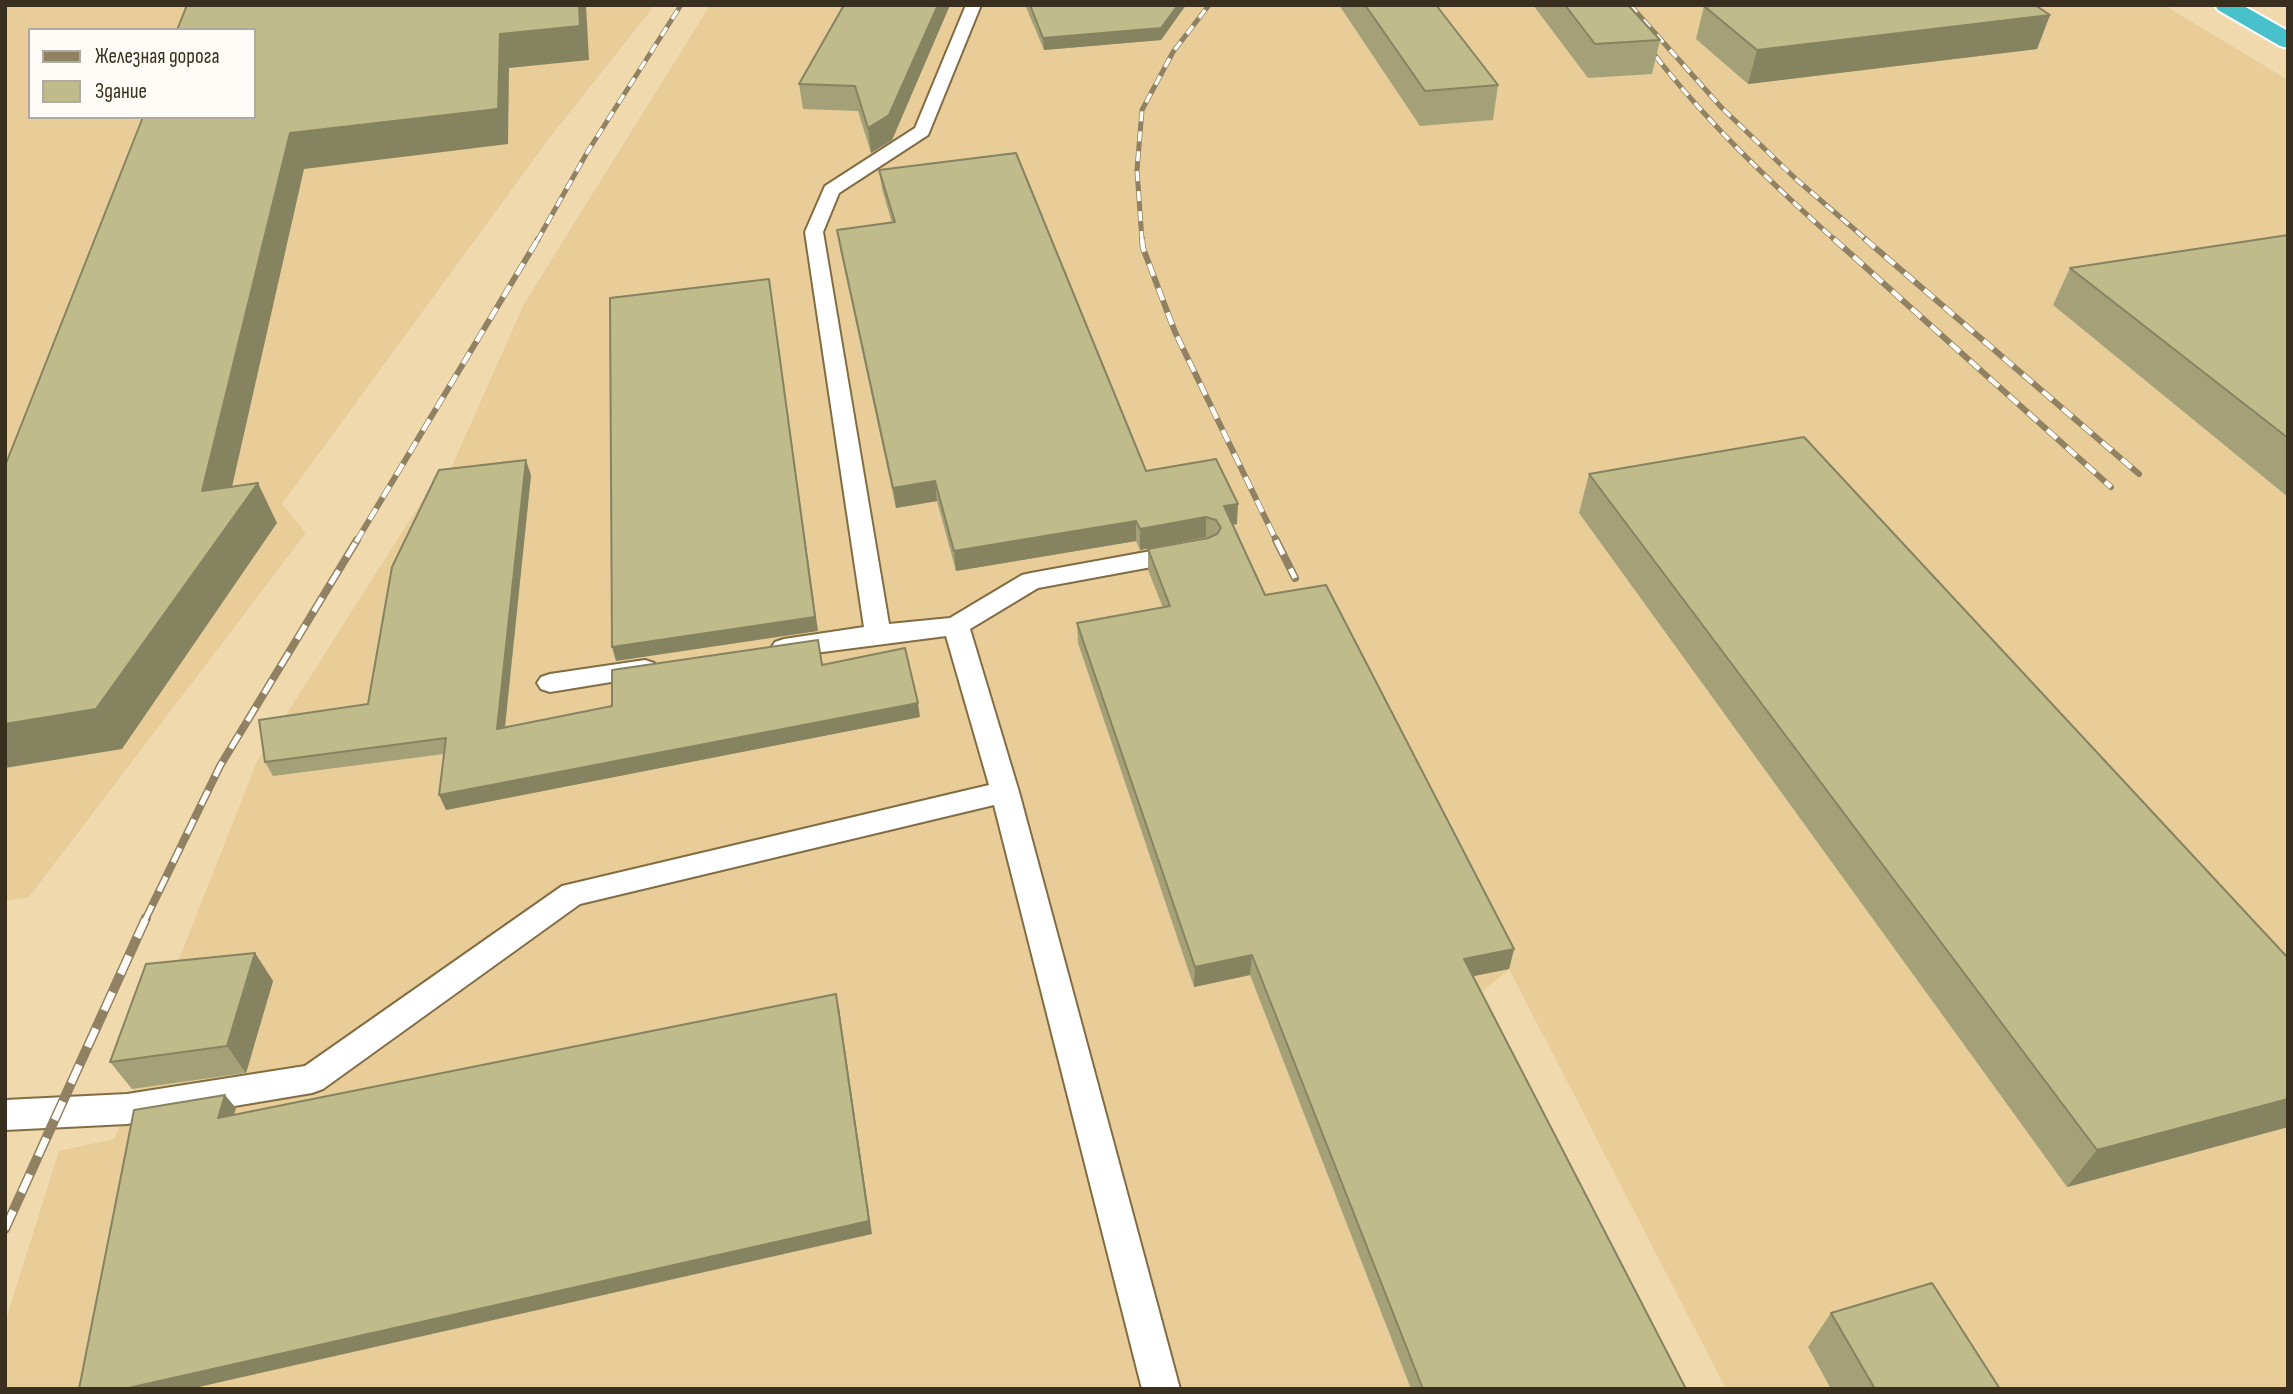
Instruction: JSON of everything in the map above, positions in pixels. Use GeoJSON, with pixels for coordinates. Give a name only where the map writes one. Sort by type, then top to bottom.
{"type":"FeatureCollection","features":[{"type":"Feature","properties":{"kind":"highway"},"geometry":{"type":"LineString","coordinates":[[2226,5],[2288,41]]}},
{"type":"Feature","properties":{"kind":"lane"},"geometry":{"type":"LineString","coordinates":[[877,634],[814,232],[831,190],[922,131],[974,5]]}},
{"type":"Feature","properties":{"kind":"lane"},"geometry":{"type":"LineString","coordinates":[[755,652],[877,634],[956,626],[1031,581],[1206,548]]}},
{"type":"Feature","properties":{"kind":"lane"},"geometry":{"type":"LineString","coordinates":[[956,626],[1005,792],[1161,1389]]}},
{"type":"Feature","properties":{"kind":"lane"},"geometry":{"type":"LineString","coordinates":[[550,683],[673,665]]}},
{"type":"Feature","properties":{"kind":"lane"},"geometry":{"type":"LineString","coordinates":[[5,1115],[127,1109],[312,1079],[572,894],[1005,792]]}},
{"type":"Feature","properties":{"kind":"shaded area"},"geometry":{"type":"Polygon","coordinates":[[[5,5],[655,5],[548,140],[282,504],[306,533],[29,897],[5,901],[5,5]]]}},
{"type":"Feature","properties":{"kind":"shaded area"},"geometry":{"type":"Polygon","coordinates":[[[710,5],[2164,5],[2288,80],[2288,1389],[1726,1389],[1509,969],[1471,1001],[1668,1389],[5,1389],[5,1322],[59,1151],[114,1139],[127,1109],[166,992],[258,759],[430,488],[444,484],[524,304],[710,5]]]}},
{"type":"Feature","properties":{"kind":"building"},"geometry":{"type":"Polygon","coordinates":[[[187,5],[579,5],[580,26],[500,34],[498,109],[290,133],[202,491],[258,483],[96,709],[5,724],[5,466],[142,119],[256,119],[256,28],[178,28],[187,5]]]}},
{"type":"Feature","properties":{"kind":"building"},"geometry":{"type":"Polygon","coordinates":[[[844,5],[938,5],[889,115],[868,128],[855,86],[799,84],[844,5]]]}},
{"type":"Feature","properties":{"kind":"building"},"geometry":{"type":"Polygon","coordinates":[[[1030,5],[1178,5],[1161,28],[1043,38],[1030,5]]]}},
{"type":"Feature","properties":{"kind":"building"},"geometry":{"type":"Polygon","coordinates":[[[1365,5],[1436,5],[1498,85],[1425,91],[1365,5]]]}},
{"type":"Feature","properties":{"kind":"building"},"geometry":{"type":"Polygon","coordinates":[[[1565,5],[1628,5],[1660,40],[1595,44],[1565,5]]]}},
{"type":"Feature","properties":{"kind":"building"},"geometry":{"type":"Polygon","coordinates":[[[2035,5],[2050,15],[1757,50],[1704,6],[2035,5]]]}},
{"type":"Feature","properties":{"kind":"building"},"geometry":{"type":"Polygon","coordinates":[[[1016,153],[1146,471],[1216,459],[1238,504],[1224,506],[1265,595],[1326,585],[1514,949],[1464,959],[1686,1389],[1423,1389],[1252,955],[1195,967],[1077,623],[1170,606],[1148,549],[1208,538],[1217,534],[1221,528],[1216,520],[1206,517],[1140,529],[1136,521],[954,551],[935,481],[893,488],[837,230],[895,222],[879,170],[1016,153]]]}},
{"type":"Feature","properties":{"kind":"building"},"geometry":{"type":"Polygon","coordinates":[[[2288,235],[2288,438],[2070,268],[2288,235]]]}},
{"type":"Feature","properties":{"kind":"building"},"geometry":{"type":"Polygon","coordinates":[[[769,279],[815,617],[612,647],[610,298],[769,279]]]}},
{"type":"Feature","properties":{"kind":"building"},"geometry":{"type":"Polygon","coordinates":[[[1804,437],[2288,958],[2288,1099],[2097,1150],[1589,474],[1804,437]]]}},
{"type":"Feature","properties":{"kind":"building"},"geometry":{"type":"Polygon","coordinates":[[[526,460],[497,729],[612,706],[612,670],[818,640],[822,665],[905,648],[918,703],[439,795],[446,738],[265,762],[259,720],[368,704],[392,567],[439,470],[526,460]]]}},
{"type":"Feature","properties":{"kind":"building"},"geometry":{"type":"Polygon","coordinates":[[[255,953],[227,1046],[110,1062],[146,964],[255,953]]]}},
{"type":"Feature","properties":{"kind":"building"},"geometry":{"type":"Polygon","coordinates":[[[836,994],[869,1221],[124,1389],[79,1389],[134,1110],[225,1095],[218,1118],[836,994]]]}},
{"type":"Feature","properties":{"kind":"building"},"geometry":{"type":"Polygon","coordinates":[[[1932,1283],[2000,1389],[1875,1389],[1831,1313],[1932,1283]]]}},
{"type":"Feature","properties":{"kind":"railway"},"geometry":{"type":"LineString","coordinates":[[537,241],[588,151],[681,5]]}},
{"type":"Feature","properties":{"kind":"railway"},"geometry":{"type":"LineString","coordinates":[[1142,241],[1137,170],[1142,110],[1173,52],[1209,5]]}},
{"type":"Feature","properties":{"kind":"railway"},"geometry":{"type":"LineString","coordinates":[[1630,5],[1721,107],[1797,180],[1868,241]]}},
{"type":"Feature","properties":{"kind":"railway"},"geometry":{"type":"LineString","coordinates":[[1644,41],[1665,69],[1735,146],[1836,241]]}},
{"type":"Feature","properties":{"kind":"railway"},"geometry":{"type":"LineString","coordinates":[[356,542],[538,239]]}},
{"type":"Feature","properties":{"kind":"railway"},"geometry":{"type":"LineString","coordinates":[[1142,239],[1175,332],[1277,542]]}},
{"type":"Feature","properties":{"kind":"railway"},"geometry":{"type":"LineString","coordinates":[[1834,239],[2111,487]]}},
{"type":"Feature","properties":{"kind":"railway"},"geometry":{"type":"LineString","coordinates":[[1865,239],[2139,474]]}},
{"type":"Feature","properties":{"kind":"railway"},"geometry":{"type":"LineString","coordinates":[[145,920],[220,766],[357,540]]}},
{"type":"Feature","properties":{"kind":"railway"},"geometry":{"type":"LineString","coordinates":[[1277,542],[1295,578]]}},
{"type":"Feature","properties":{"kind":"railway"},"geometry":{"type":"LineString","coordinates":[[5,1229],[146,918]]}}]}
